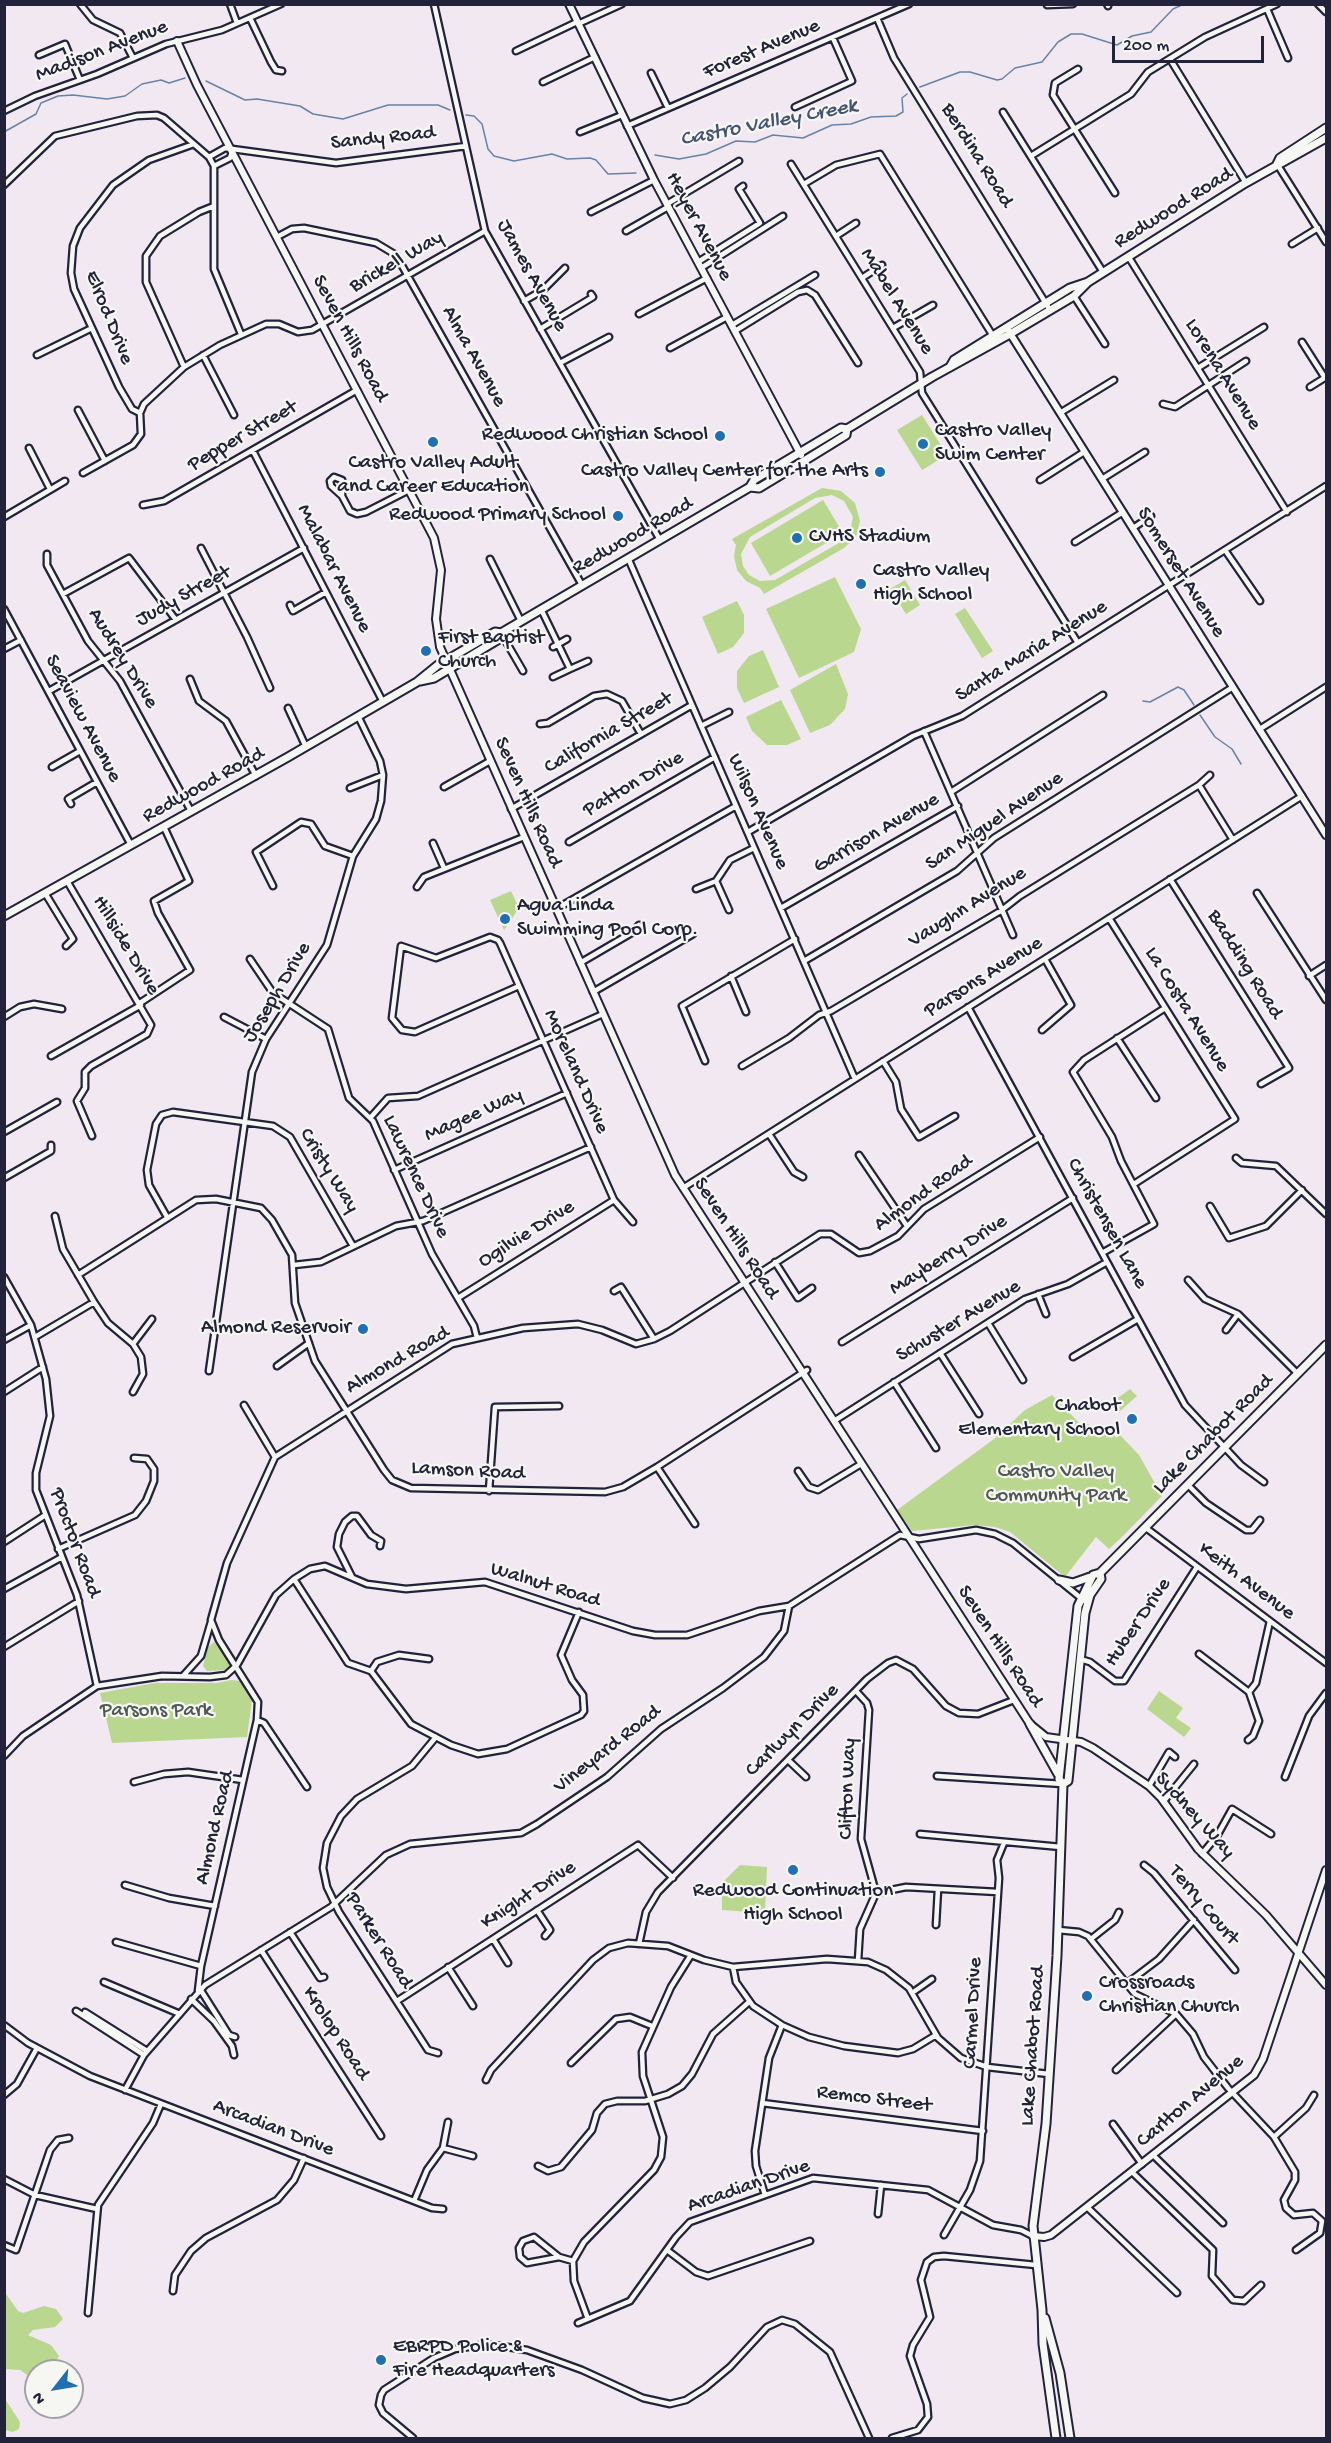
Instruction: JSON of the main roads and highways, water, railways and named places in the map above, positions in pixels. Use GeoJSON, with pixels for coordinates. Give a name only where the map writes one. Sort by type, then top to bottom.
{"type":"FeatureCollection","features":[{"type":"Feature","properties":{"kind":"main road","name":"Redwood Road"},"geometry":{"type":"LineString","coordinates":[[1277,164],[1280,158],[1326,128]]}},
{"type":"Feature","properties":{"kind":"main road","name":"Redwood Road"},"geometry":{"type":"LineString","coordinates":[[1048,306],[1074,296],[1088,282],[1128,256],[1277,164],[1326,138]]}},
{"type":"Feature","properties":{"kind":"main road","name":"Redwood Road"},"geometry":{"type":"LineString","coordinates":[[750,487],[759,488],[804,461],[846,435],[848,429],[950,367],[954,360],[1009,331],[1077,284],[1088,282]]}},
{"type":"Feature","properties":{"kind":"main road","name":"Redwood Road"},"geometry":{"type":"LineString","coordinates":[[4,916],[256,776],[417,682],[446,661],[495,632],[501,633],[750,487],[754,480],[841,428],[848,429]]}},
{"type":"Feature","properties":{"kind":"main road","name":"Redwood Road"},"geometry":{"type":"LineString","coordinates":[[417,682],[434,678],[499,639],[501,633]]}},
{"type":"Feature","properties":{"kind":"main road","name":"Lake Chabot Road"},"geometry":{"type":"LineString","coordinates":[[1056,2439],[1043,2344],[1042,2310],[1034,2236],[1049,2074],[1058,1930],[1063,1740],[1071,1658],[1080,1599],[1096,1574],[1146,1528],[1326,1345]]}},
{"type":"Feature","properties":{"kind":"main road","name":"Lake Chabot Road"},"geometry":{"type":"LineString","coordinates":[[1061,1782],[1068,1781],[1087,1603],[1101,1579],[1096,1574]]}},
{"type":"Feature","properties":{"kind":"main road"},"geometry":{"type":"LineString","coordinates":[[1059,1580],[1077,1582],[1096,1574]]}},
{"type":"Feature","properties":{"kind":"main road"},"geometry":{"type":"LineString","coordinates":[[1030,1724],[1056,1768],[1061,1782]]}},
{"type":"Feature","properties":{"kind":"main road","name":"Lake Chabot Road"},"geometry":{"type":"LineString","coordinates":[[1042,2310],[1058,2362],[1070,2439]]}},
{"type":"Feature","properties":{"kind":"waterway","name":"Castro Valley Creek"},"geometry":{"type":"LineString","coordinates":[[920,87],[960,72],[970,72],[997,80],[1002,79],[1015,68],[1042,62],[1058,42],[1071,34],[1082,34],[1117,45],[1132,36],[1151,32],[1173,9],[1184,4]]}},
{"type":"Feature","properties":{"kind":"waterway","name":"Castro Valley Creek"},"geometry":{"type":"LineString","coordinates":[[4,132],[36,114],[41,103],[58,96],[73,95],[107,99],[125,96],[142,84],[161,80],[169,83],[185,78]]}},
{"type":"Feature","properties":{"kind":"waterway","name":"Castro Valley Creek"},"geometry":{"type":"LineString","coordinates":[[206,81],[245,100],[257,99],[300,106],[313,114],[343,119],[388,105],[438,105],[450,110]]}},
{"type":"Feature","properties":{"kind":"waterway","name":"Castro Valley Creek"},"geometry":{"type":"LineString","coordinates":[[655,155],[679,159],[706,154],[736,141],[755,142],[773,135],[803,138],[832,125],[851,124],[871,117],[896,116],[903,112],[902,98],[907,94]]}},
{"type":"Feature","properties":{"kind":"waterway","name":"Castro Valley Creek"},"geometry":{"type":"LineString","coordinates":[[466,115],[474,116],[482,124],[488,149],[494,156],[514,161],[552,154],[567,159],[590,158],[596,160],[608,174],[636,173]]}},
{"type":"Feature","properties":{"kind":"waterway"},"geometry":{"type":"LineString","coordinates":[[1143,701],[1150,702],[1178,687],[1184,690],[1194,705]]}},
{"type":"Feature","properties":{"kind":"waterway"},"geometry":{"type":"LineString","coordinates":[[1200,715],[1215,737],[1232,749],[1241,764]]}},
{"type":"Feature","properties":{"kind":"place","name":"Redwood Christian School"},"geometry":{"type":"Point","coordinates":[720,436]}},
{"type":"Feature","properties":{"kind":"place","name":"Castro Valley Adult and Career Education"},"geometry":{"type":"Point","coordinates":[433,442]}},
{"type":"Feature","properties":{"kind":"place","name":"Castro Valley Swim Center"},"geometry":{"type":"Point","coordinates":[923,444]}},
{"type":"Feature","properties":{"kind":"place","name":"Castro Valley Center for the Arts"},"geometry":{"type":"Point","coordinates":[880,472]}},
{"type":"Feature","properties":{"kind":"place","name":"Redwood Primary School"},"geometry":{"type":"Point","coordinates":[618,516]}},
{"type":"Feature","properties":{"kind":"place","name":"CVHS Stadium"},"geometry":{"type":"Point","coordinates":[797,538]}},
{"type":"Feature","properties":{"kind":"place","name":"Castro Valley High School"},"geometry":{"type":"Point","coordinates":[861,584]}},
{"type":"Feature","properties":{"kind":"place","name":"First Baptist Church"},"geometry":{"type":"Point","coordinates":[426,651]}},
{"type":"Feature","properties":{"kind":"place","name":"Agua Linda Swimming Pool Corp."},"geometry":{"type":"Point","coordinates":[505,919]}},
{"type":"Feature","properties":{"kind":"place","name":"Almond Reservoir"},"geometry":{"type":"Point","coordinates":[363,1329]}},
{"type":"Feature","properties":{"kind":"place","name":"Chabot Elementary School"},"geometry":{"type":"Point","coordinates":[1132,1419]}},
{"type":"Feature","properties":{"kind":"place","name":"Redwood Continuation High School"},"geometry":{"type":"Point","coordinates":[793,1870]}},
{"type":"Feature","properties":{"kind":"place","name":"Crossroads Christian Church"},"geometry":{"type":"Point","coordinates":[1087,1996]}},
{"type":"Feature","properties":{"kind":"place","name":"EBRPD Police & Fire Headquarters"},"geometry":{"type":"Point","coordinates":[381,2360]}},
{"type":"Feature","properties":{"kind":"park label","name":"Castro Valley Community Park"},"geometry":{"type":"Point","coordinates":[1056,1485]}},
{"type":"Feature","properties":{"kind":"park label","name":"Parsons Park"},"geometry":{"type":"Point","coordinates":[156,1712]}}]}
